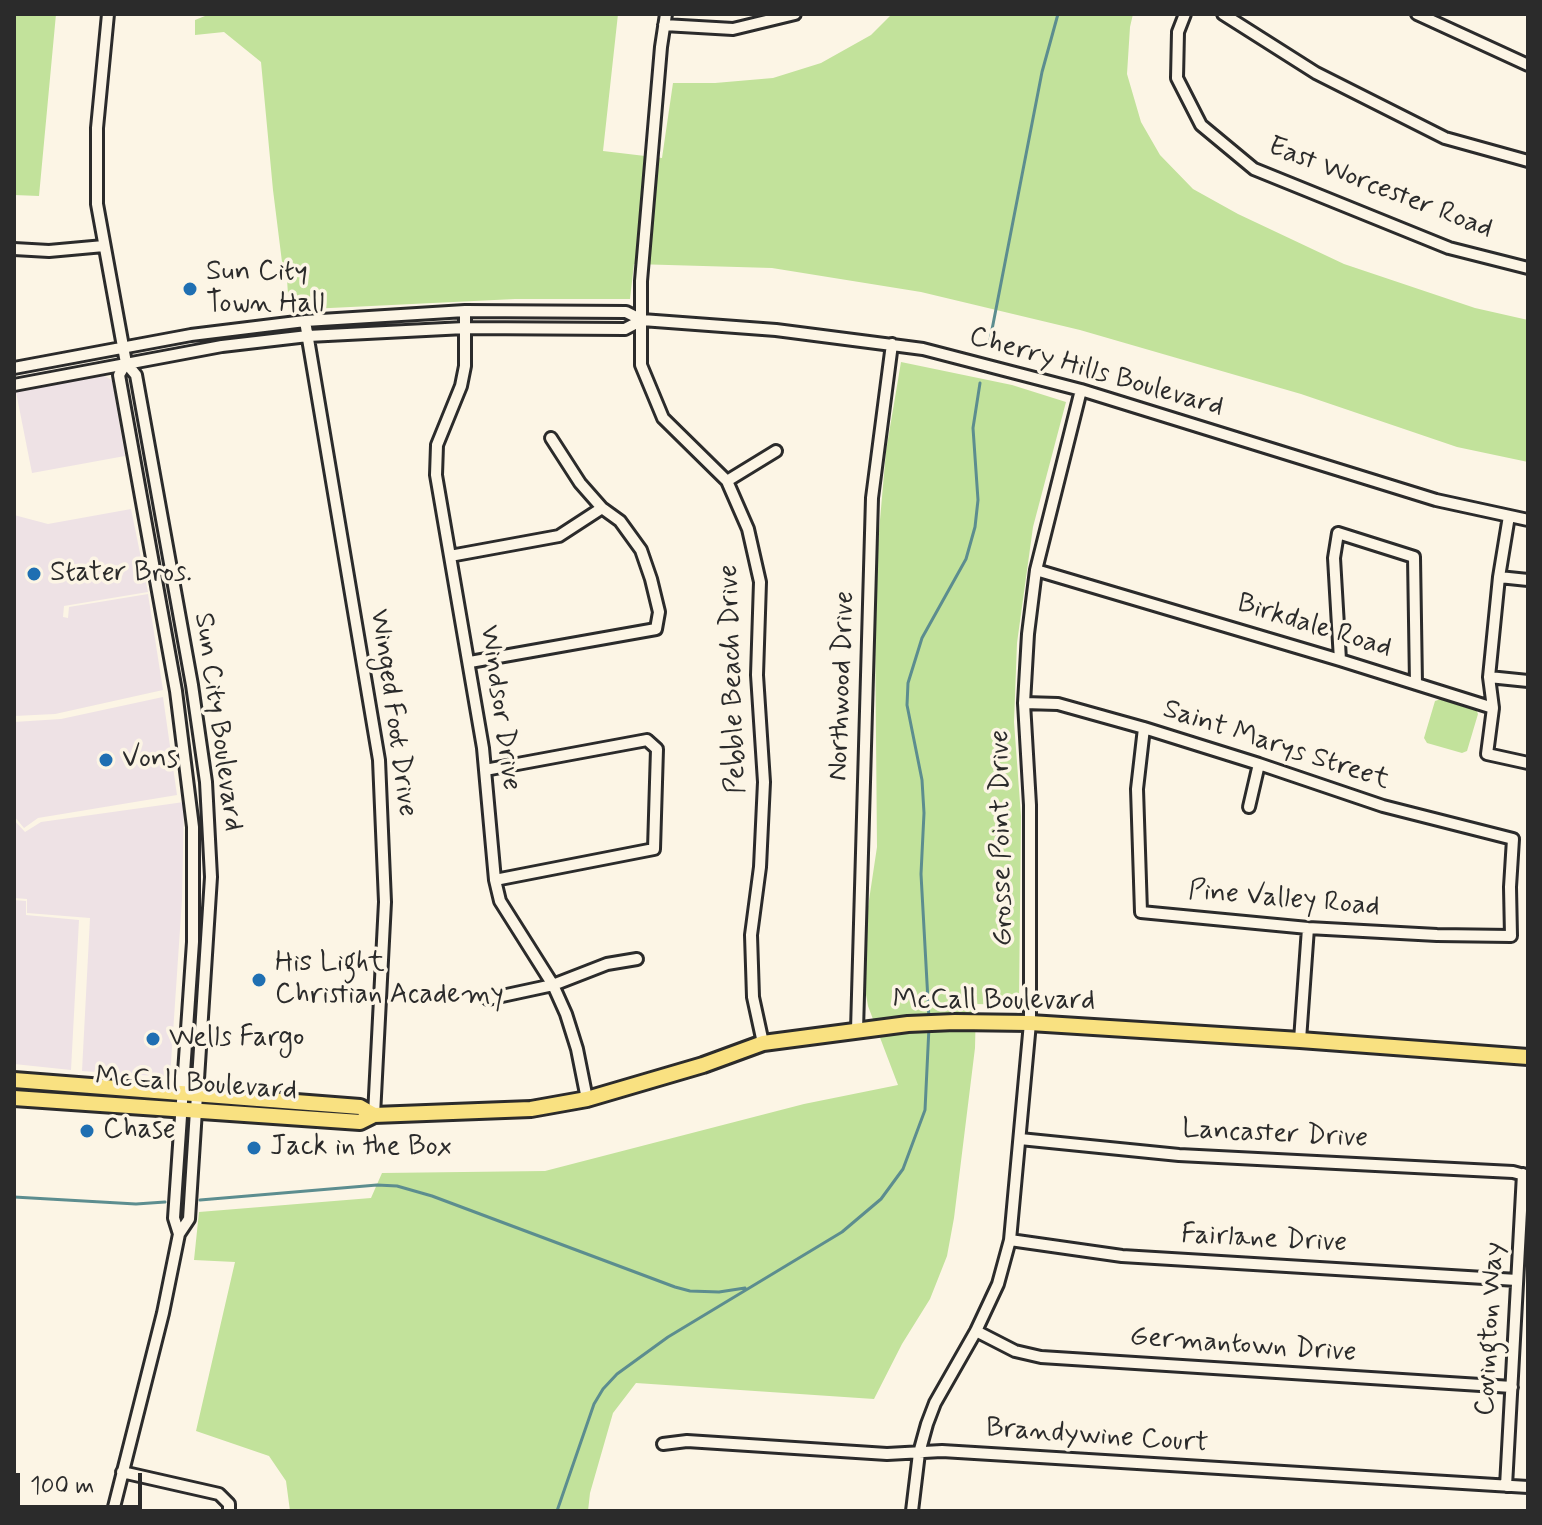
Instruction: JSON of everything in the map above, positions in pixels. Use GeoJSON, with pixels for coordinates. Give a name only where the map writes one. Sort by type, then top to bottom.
{"type":"FeatureCollection","features":[{"type":"Feature","properties":{"kind":"main road","name":"McCall Boulevard"},"geometry":{"type":"LineString","coordinates":[[14,1098],[360,1122],[374,1115],[531,1109],[587,1099],[703,1065],[763,1043],[908,1024],[955,1022],[1030,1023],[1528,1057]]}},
{"type":"Feature","properties":{"kind":"main road","name":"McCall Boulevard"},"geometry":{"type":"LineString","coordinates":[[14,1080],[360,1107],[374,1115]]}},
{"type":"Feature","properties":{"kind":"street","name":"Sun City Boulevard"},"geometry":{"type":"LineString","coordinates":[[108,14],[95,164],[104,246],[126,363],[136,375],[192,685],[206,782],[211,877],[189,1219],[179,1234],[163,1313],[113,1511]]}},
{"type":"Feature","properties":{"kind":"street"},"geometry":{"type":"LineString","coordinates":[[665,20],[733,29],[795,14]]}},
{"type":"Feature","properties":{"kind":"street","name":"East Worcester Road"},"geometry":{"type":"LineString","coordinates":[[1185,14],[1178,32],[1177,78],[1201,125],[1254,169],[1449,248],[1528,268]]}},
{"type":"Feature","properties":{"kind":"street"},"geometry":{"type":"LineString","coordinates":[[1223,14],[1316,73],[1445,138],[1528,161]]}},
{"type":"Feature","properties":{"kind":"street"},"geometry":{"type":"LineString","coordinates":[[1417,14],[1528,65]]}},
{"type":"Feature","properties":{"kind":"street","name":"Pebble Beach Drive"},"geometry":{"type":"LineString","coordinates":[[665,20],[641,281],[641,365],[663,418],[727,481],[748,529],[760,582],[757,675],[764,782],[760,867],[751,935],[753,997],[763,1043]]}},
{"type":"Feature","properties":{"kind":"street"},"geometry":{"type":"LineString","coordinates":[[14,249],[49,251],[104,246]]}},
{"type":"Feature","properties":{"kind":"street","name":"Cherry Hills Boulevard"},"geometry":{"type":"LineString","coordinates":[[14,368],[123,346],[305,321],[465,311],[626,312],[642,320],[776,330],[892,344],[979,362],[1081,390],[1436,500],[1528,520]]}},
{"type":"Feature","properties":{"kind":"street","name":"Windsor Drive"},"geometry":{"type":"LineString","coordinates":[[465,311],[465,366],[461,386],[437,445],[436,475],[470,662],[485,770],[495,880],[500,901],[553,985],[577,1049],[587,1099]]}},
{"type":"Feature","properties":{"kind":"street","name":"Cherry Hills Boulevard"},"geometry":{"type":"LineString","coordinates":[[14,385],[222,346],[308,336],[465,328],[625,329],[642,320]]}},
{"type":"Feature","properties":{"kind":"street","name":"Winged Foot Drive"},"geometry":{"type":"LineString","coordinates":[[305,321],[379,760],[385,902],[374,1115]]}},
{"type":"Feature","properties":{"kind":"street","name":"Northwood Drive"},"geometry":{"type":"LineString","coordinates":[[857,1030],[872,498],[892,344]]}},
{"type":"Feature","properties":{"kind":"street","name":"Sun City Boulevard"},"geometry":{"type":"LineString","coordinates":[[126,363],[119,375],[176,691],[191,800],[194,912],[179,1110],[174,1218],[179,1234]]}},
{"type":"Feature","properties":{"kind":"street","name":"Grosse Point Drive"},"geometry":{"type":"LineString","coordinates":[[912,1511],[919,1453],[935,1403],[976,1331],[998,1284],[1010,1240],[1030,1023],[1030,805],[1024,703],[1028,624],[1036,570],[1081,390]]}},
{"type":"Feature","properties":{"kind":"street"},"geometry":{"type":"LineString","coordinates":[[470,662],[656,629],[659,612],[641,550],[620,521],[602,508],[580,483],[551,438]]}},
{"type":"Feature","properties":{"kind":"street"},"geometry":{"type":"LineString","coordinates":[[727,481],[776,451]]}},
{"type":"Feature","properties":{"kind":"street"},"geometry":{"type":"LineString","coordinates":[[450,556],[559,536],[602,508]]}},
{"type":"Feature","properties":{"kind":"street"},"geometry":{"type":"LineString","coordinates":[[1509,516],[1499,577],[1489,677],[1493,708],[1487,754],[1528,763]]}},
{"type":"Feature","properties":{"kind":"street"},"geometry":{"type":"LineString","coordinates":[[1340,660],[1334,558],[1338,533],[1414,557],[1416,684]]}},
{"type":"Feature","properties":{"kind":"street","name":"Birkdale Road"},"geometry":{"type":"LineString","coordinates":[[1036,570],[1493,708]]}},
{"type":"Feature","properties":{"kind":"street"},"geometry":{"type":"LineString","coordinates":[[1499,577],[1528,580]]}},
{"type":"Feature","properties":{"kind":"street"},"geometry":{"type":"LineString","coordinates":[[1489,677],[1528,681]]}},
{"type":"Feature","properties":{"kind":"street","name":"Saint Marys Street"},"geometry":{"type":"LineString","coordinates":[[1024,703],[1058,704],[1259,764],[1383,806],[1513,839]]}},
{"type":"Feature","properties":{"kind":"street","name":"Pine Valley Road"},"geometry":{"type":"LineString","coordinates":[[1144,728],[1137,789],[1141,912],[1308,928],[1511,936],[1513,839]]}},
{"type":"Feature","properties":{"kind":"street"},"geometry":{"type":"LineString","coordinates":[[485,770],[647,740],[657,749],[654,849],[495,880]]}},
{"type":"Feature","properties":{"kind":"street"},"geometry":{"type":"LineString","coordinates":[[1249,807],[1259,764]]}},
{"type":"Feature","properties":{"kind":"street"},"geometry":{"type":"LineString","coordinates":[[1300,1040],[1308,928]]}},
{"type":"Feature","properties":{"kind":"street"},"geometry":{"type":"LineString","coordinates":[[488,999],[553,985],[607,964],[637,959]]}},
{"type":"Feature","properties":{"kind":"street","name":"Lancaster Drive"},"geometry":{"type":"LineString","coordinates":[[1020,1139],[1179,1155],[1525,1175]]}},
{"type":"Feature","properties":{"kind":"street","name":"Covington Way"},"geometry":{"type":"LineString","coordinates":[[1506,1486],[1525,1175]]}},
{"type":"Feature","properties":{"kind":"street","name":"Fairlane Drive"},"geometry":{"type":"LineString","coordinates":[[1010,1240],[1122,1256],[1517,1280]]}},
{"type":"Feature","properties":{"kind":"street","name":"Germantown Drive"},"geometry":{"type":"LineString","coordinates":[[976,1331],[1015,1351],[1041,1357],[1512,1387]]}},
{"type":"Feature","properties":{"kind":"street","name":"Brandywine Court"},"geometry":{"type":"LineString","coordinates":[[663,1444],[687,1441],[887,1454],[942,1451],[1528,1487]]}},
{"type":"Feature","properties":{"kind":"street"},"geometry":{"type":"LineString","coordinates":[[122,1472],[219,1494],[229,1504],[229,1511]]}},
{"type":"Feature","properties":{"kind":"shaded area"},"geometry":{"type":"Polygon","coordinates":[[[101,374],[112,380],[125,456],[32,473],[16,392],[101,374]]]}},
{"type":"Feature","properties":{"kind":"shaded area"},"geometry":{"type":"Polygon","coordinates":[[[131,509],[148,592],[64,606],[63,617],[68,618],[69,607],[148,594],[163,690],[55,714],[14,716],[14,515],[48,524],[131,509]]]}},
{"type":"Feature","properties":{"kind":"shaded area"},"geometry":{"type":"Polygon","coordinates":[[[163,697],[177,795],[38,818],[24,828],[14,816],[14,722],[61,719],[163,697]]]}},
{"type":"Feature","properties":{"kind":"shaded area"},"geometry":{"type":"Polygon","coordinates":[[[184,802],[182,900],[170,1077],[82,1071],[90,918],[27,913],[27,899],[14,898],[14,820],[25,832],[41,822],[184,802]]]}},
{"type":"Feature","properties":{"kind":"shaded area"},"geometry":{"type":"Polygon","coordinates":[[[14,900],[26,901],[26,915],[79,920],[71,1070],[14,1064],[14,900]]]}},
{"type":"Feature","properties":{"kind":"green space"},"geometry":{"type":"Polygon","coordinates":[[[14,14],[56,14],[39,196],[14,195],[14,14]]]}},
{"type":"Feature","properties":{"kind":"green space"},"geometry":{"type":"Polygon","coordinates":[[[210,14],[618,14],[603,151],[662,158],[673,83],[773,78],[821,63],[871,35],[892,14],[1133,14],[1127,74],[1141,122],[1160,155],[1193,189],[1344,264],[1475,308],[1528,320],[1528,462],[1457,447],[1301,394],[1080,330],[921,292],[772,268],[634,264],[630,299],[515,299],[289,310],[273,190],[261,62],[224,32],[195,35],[195,20],[210,14]]]}},
{"type":"Feature","properties":{"kind":"green space"},"geometry":{"type":"Polygon","coordinates":[[[901,362],[1012,385],[1066,402],[1033,527],[1017,643],[1014,722],[1021,816],[1019,1000],[1014,1005],[976,1004],[975,1048],[954,1218],[947,1256],[930,1299],[902,1344],[874,1399],[636,1383],[613,1413],[590,1493],[588,1511],[290,1511],[286,1481],[269,1456],[196,1431],[235,1262],[194,1260],[199,1212],[371,1198],[382,1173],[545,1171],[804,1104],[898,1085],[868,1006],[860,960],[877,847],[875,624],[878,543],[886,451],[901,362]]]}},
{"type":"Feature","properties":{"kind":"green space"},"geometry":{"type":"Polygon","coordinates":[[[1441,699],[1476,709],[1478,714],[1467,751],[1462,753],[1427,743],[1424,738],[1435,701],[1441,699]]]}},
{"type":"Feature","properties":{"kind":"waterway"},"geometry":{"type":"LineString","coordinates":[[989,345],[1042,72],[1058,14]]}},
{"type":"Feature","properties":{"kind":"waterway"},"geometry":{"type":"LineString","coordinates":[[929,1019],[921,874],[922,780],[907,705],[908,683],[922,638],[966,559],[975,527],[978,500],[973,428],[980,383]]}},
{"type":"Feature","properties":{"kind":"waterway"},"geometry":{"type":"LineString","coordinates":[[557,1511],[594,1404],[617,1374],[668,1337],[842,1232],[881,1199],[903,1169],[925,1110],[929,1027]]}},
{"type":"Feature","properties":{"kind":"waterway"},"geometry":{"type":"LineString","coordinates":[[200,1200],[377,1185],[397,1186],[432,1196],[675,1287],[719,1292],[745,1288]]}},
{"type":"Feature","properties":{"kind":"waterway"},"geometry":{"type":"LineString","coordinates":[[14,1197],[136,1204],[165,1202]]}},
{"type":"Feature","properties":{"kind":"place","name":"Sun City Town Hall"},"geometry":{"type":"Point","coordinates":[190,289]}},
{"type":"Feature","properties":{"kind":"place","name":"Stater Bros."},"geometry":{"type":"Point","coordinates":[34,574]}},
{"type":"Feature","properties":{"kind":"place","name":"Vons"},"geometry":{"type":"Point","coordinates":[106,760]}},
{"type":"Feature","properties":{"kind":"place","name":"His Light Christian Academy"},"geometry":{"type":"Point","coordinates":[259,980]}},
{"type":"Feature","properties":{"kind":"place","name":"Wells Fargo"},"geometry":{"type":"Point","coordinates":[153,1039]}},
{"type":"Feature","properties":{"kind":"place","name":"Chase"},"geometry":{"type":"Point","coordinates":[87,1131]}},
{"type":"Feature","properties":{"kind":"place","name":"Jack in the Box"},"geometry":{"type":"Point","coordinates":[254,1148]}}]}
